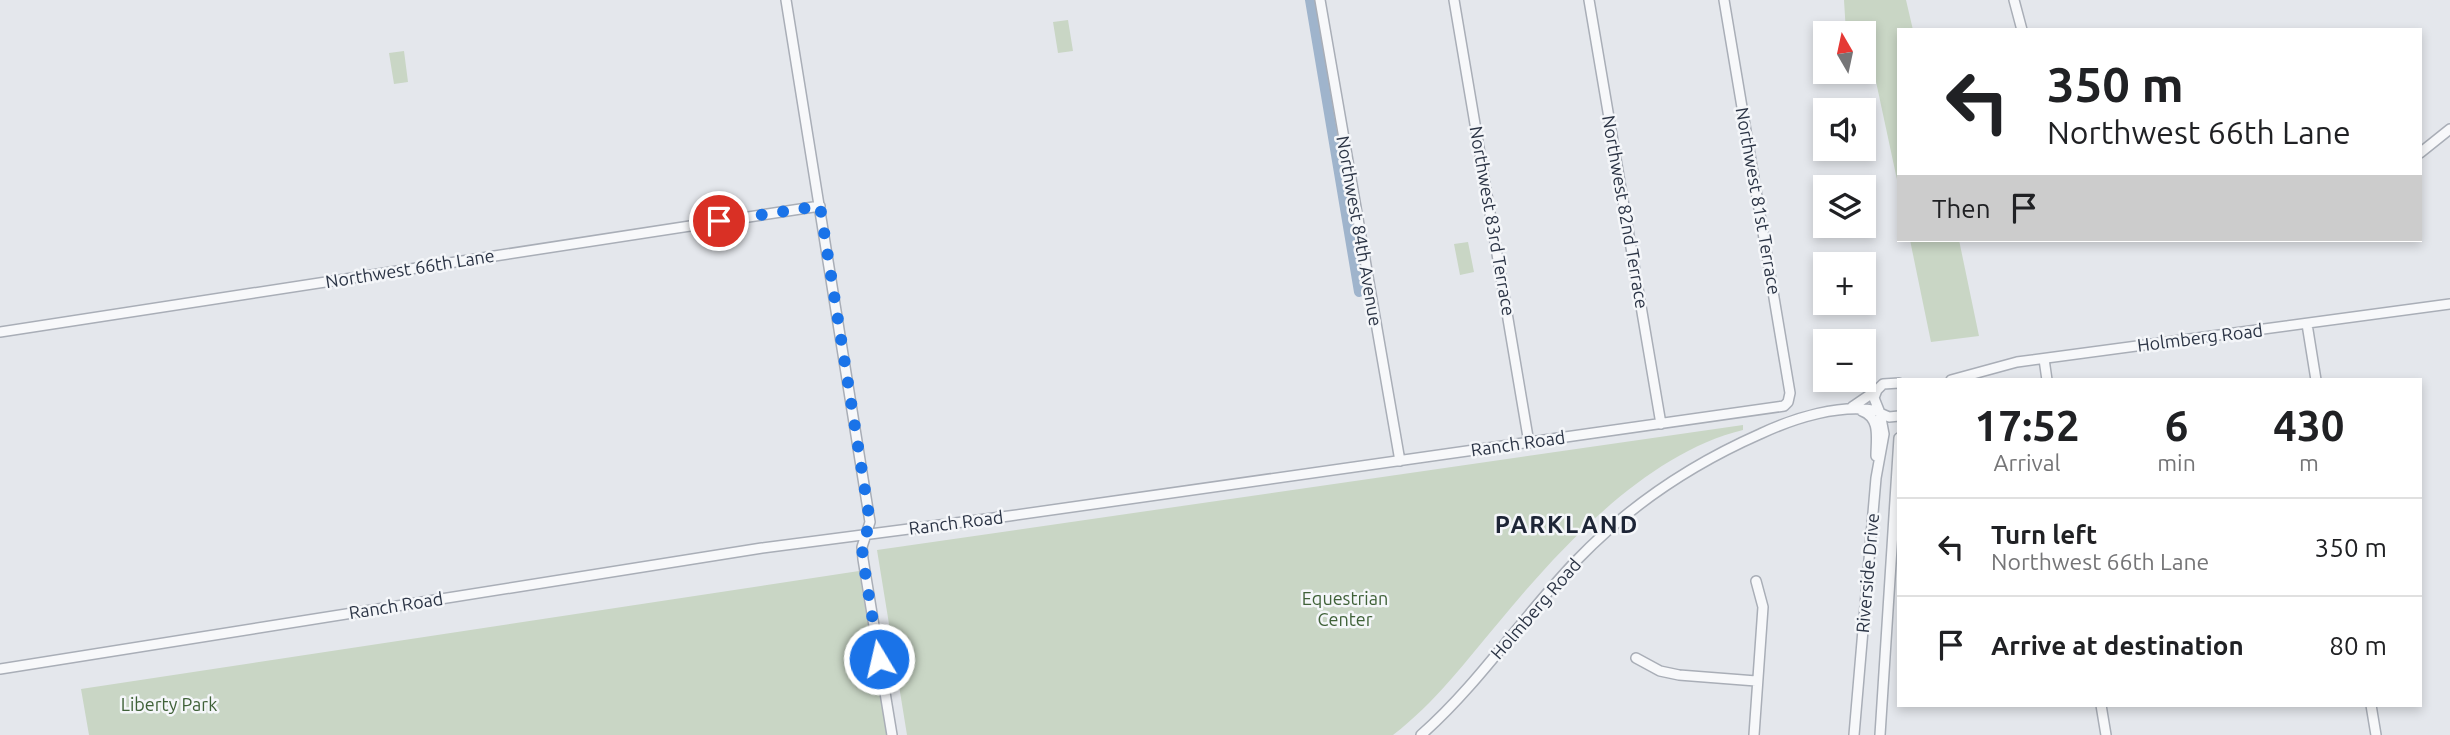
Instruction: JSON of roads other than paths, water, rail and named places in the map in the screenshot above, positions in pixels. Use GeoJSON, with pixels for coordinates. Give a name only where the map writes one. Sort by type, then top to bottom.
{"type":"FeatureCollection","features":[{"type":"Feature","properties":{"kind":"street"},"geometry":{"type":"LineString","coordinates":[[786,0],[870,522],[862,547],[863,559],[892,735]]}},
{"type":"Feature","properties":{"kind":"street","name":"Northwest 84th Avenue"},"geometry":{"type":"LineString","coordinates":[[1320,0],[1400,461]]}},
{"type":"Feature","properties":{"kind":"street","name":"Northwest 83rd Terrace"},"geometry":{"type":"LineString","coordinates":[[1454,0],[1529,443]]}},
{"type":"Feature","properties":{"kind":"street","name":"Northwest 82nd Terrace"},"geometry":{"type":"LineString","coordinates":[[1589,0],[1661,424]]}},
{"type":"Feature","properties":{"kind":"street","name":"Northwest 81st Terrace"},"geometry":{"type":"LineString","coordinates":[[1724,0],[1790,393],[1788,402]]}},
{"type":"Feature","properties":{"kind":"street"},"geometry":{"type":"LineString","coordinates":[[2014,0],[2021,28]]}},
{"type":"Feature","properties":{"kind":"street"},"geometry":{"type":"LineString","coordinates":[[2422,151],[2450,129]]}},
{"type":"Feature","properties":{"kind":"street","name":"Northwest 66th Lane"},"geometry":{"type":"LineString","coordinates":[[0,332],[820,206]]}},
{"type":"Feature","properties":{"kind":"street","name":"Holmberg Road"},"geometry":{"type":"LineString","coordinates":[[1958,378],[2006,365],[2043,359],[2450,304]]}},
{"type":"Feature","properties":{"kind":"street"},"geometry":{"type":"LineString","coordinates":[[2307,324],[2316,378]]}},
{"type":"Feature","properties":{"kind":"street"},"geometry":{"type":"LineString","coordinates":[[2043,359],[2047,378]]}},
{"type":"Feature","properties":{"kind":"street","name":"Holmberg Road"},"geometry":{"type":"LineString","coordinates":[[1421,735],[1460,697],[1577,560],[1637,507],[1686,473],[1754,437],[1784,424],[1850,408],[1887,383],[1897,383]]}},
{"type":"Feature","properties":{"kind":"street","name":"Riverside Drive"},"geometry":{"type":"LineString","coordinates":[[1854,735],[1876,478],[1884,434],[1874,403],[1877,390]]}},
{"type":"Feature","properties":{"kind":"street","name":"Ranch Road"},"geometry":{"type":"LineString","coordinates":[[0,669],[748,550],[1778,408],[1788,402]]}},
{"type":"Feature","properties":{"kind":"street"},"geometry":{"type":"LineString","coordinates":[[1850,408],[1868,414],[1875,424],[1876,478]]}},
{"type":"Feature","properties":{"kind":"street","name":"Holmberg Road"},"geometry":{"type":"LineString","coordinates":[[1850,408],[1879,412],[1889,417],[1897,415]]}},
{"type":"Feature","properties":{"kind":"street","name":"Riverside Drive"},"geometry":{"type":"LineString","coordinates":[[1880,735],[1897,469]]}},
{"type":"Feature","properties":{"kind":"street"},"geometry":{"type":"LineString","coordinates":[[1754,735],[1763,607],[1756,581]]}},
{"type":"Feature","properties":{"kind":"street"},"geometry":{"type":"LineString","coordinates":[[1636,658],[1660,671],[1679,675],[1756,681]]}},
{"type":"Feature","properties":{"kind":"street"},"geometry":{"type":"LineString","coordinates":[[2101,707],[2106,735]]}},
{"type":"Feature","properties":{"kind":"street"},"geometry":{"type":"LineString","coordinates":[[2371,707],[2376,735]]}},
{"type":"Feature","properties":{"kind":"waterway"},"geometry":{"type":"LineString","coordinates":[[1310,0],[1359,292]]}},
{"type":"Feature","properties":{"kind":"district","name":"PARKLAND"},"geometry":{"type":"Point","coordinates":[1567,525]}},
{"type":"Feature","properties":{"kind":"park label","name":"Equestrian Center"},"geometry":{"type":"Point","coordinates":[1345,609]}},
{"type":"Feature","properties":{"kind":"park label","name":"Liberty Park"},"geometry":{"type":"Point","coordinates":[169,705]}}]}
